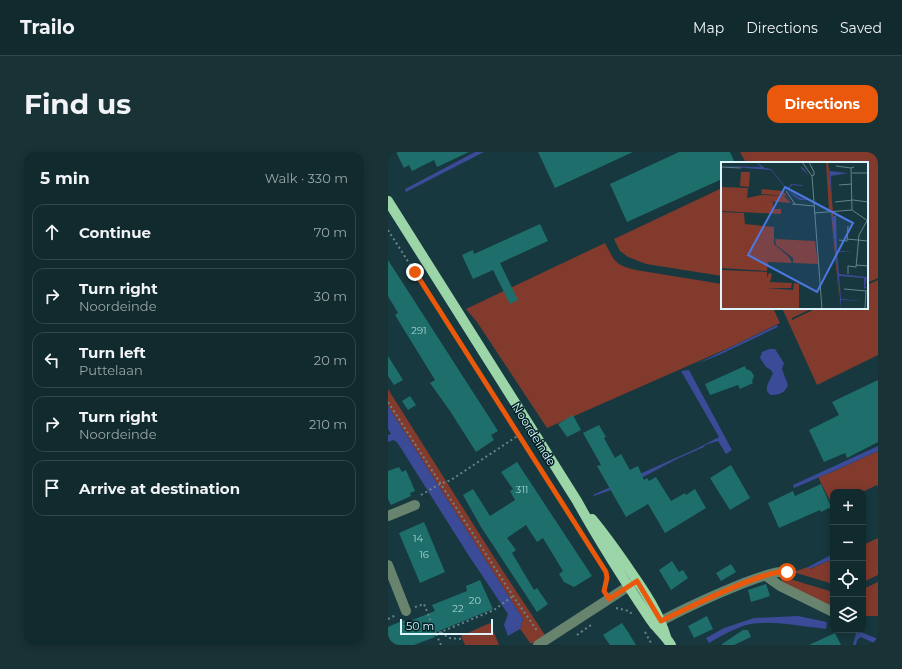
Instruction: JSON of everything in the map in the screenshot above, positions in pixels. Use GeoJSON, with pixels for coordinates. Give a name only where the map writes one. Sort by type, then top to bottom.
{"type":"FeatureCollection","features":[{"type":"Feature","properties":{"kind":"main road","name":"Noordeinde"},"geometry":{"type":"LineString","coordinates":[[388,201],[577,501],[628,587],[658,623]]}},
{"type":"Feature","properties":{"kind":"main road","name":"Noordeinde"},"geometry":{"type":"LineString","coordinates":[[577,501],[607,537],[637,581],[669,642]]}},
{"type":"Feature","properties":{"kind":"street"},"geometry":{"type":"LineString","coordinates":[[388,516],[415,505]]}},
{"type":"Feature","properties":{"kind":"street"},"geometry":{"type":"LineString","coordinates":[[388,565],[406,611]]}},
{"type":"Feature","properties":{"kind":"street"},"geometry":{"type":"LineString","coordinates":[[658,623],[706,600],[766,576],[783,571],[787,572]]}},
{"type":"Feature","properties":{"kind":"street"},"geometry":{"type":"LineString","coordinates":[[766,576],[780,586],[830,611]]}},
{"type":"Feature","properties":{"kind":"street"},"geometry":{"type":"LineString","coordinates":[[541,643],[637,581]]}},
{"type":"Feature","properties":{"kind":"path","name":"Noordeinde"},"geometry":{"type":"LineString","coordinates":[[388,230],[582,534]]}},
{"type":"Feature","properties":{"kind":"path"},"geometry":{"type":"LineString","coordinates":[[388,402],[514,596],[541,643]]}},
{"type":"Feature","properties":{"kind":"path"},"geometry":{"type":"LineString","coordinates":[[425,493],[440,484],[451,480],[519,435]]}},
{"type":"Feature","properties":{"kind":"path"},"geometry":{"type":"LineString","coordinates":[[606,572],[607,578],[604,591],[609,599],[615,607],[628,611],[635,617]]}},
{"type":"Feature","properties":{"kind":"path"},"geometry":{"type":"LineString","coordinates":[[436,634],[494,610],[514,596]]}},
{"type":"Feature","properties":{"kind":"path"},"geometry":{"type":"LineString","coordinates":[[388,619],[424,604],[441,645]]}},
{"type":"Feature","properties":{"kind":"path"},"geometry":{"type":"LineString","coordinates":[[644,631],[652,645]]}},
{"type":"Feature","properties":{"kind":"path"},"geometry":{"type":"LineString","coordinates":[[441,632],[449,638],[462,639]]}},
{"type":"Feature","properties":{"kind":"shaded area"},"geometry":{"type":"Polygon","coordinates":[[[740,152],[878,152],[878,278],[868,283],[868,162],[745,162],[740,152]]]}},
{"type":"Feature","properties":{"kind":"shaded area"},"geometry":{"type":"Polygon","coordinates":[[[721,188],[721,276],[646,264],[628,257],[620,251],[614,239],[721,188]]]}},
{"type":"Feature","properties":{"kind":"shaded area"},"geometry":{"type":"Polygon","coordinates":[[[605,243],[616,262],[624,266],[636,270],[721,284],[721,309],[773,309],[780,323],[733,346],[547,428],[477,322],[466,309],[605,243]]]}},
{"type":"Feature","properties":{"kind":"shaded area"},"geometry":{"type":"Polygon","coordinates":[[[878,280],[878,355],[817,385],[782,309],[811,309],[792,318],[792,320],[815,309],[868,309],[868,285],[878,280]]]}},
{"type":"Feature","properties":{"kind":"shaded area"},"geometry":{"type":"Polygon","coordinates":[[[388,389],[545,635],[531,644],[520,629],[523,619],[388,406],[388,389]]]}},
{"type":"Feature","properties":{"kind":"shaded area"},"geometry":{"type":"Polygon","coordinates":[[[878,451],[878,488],[877,485],[866,490],[830,489],[830,501],[818,477],[878,451]]]}},
{"type":"Feature","properties":{"kind":"shaded area"},"geometry":{"type":"Polygon","coordinates":[[[878,538],[878,575],[866,581],[866,561],[866,544],[878,538]]]}},
{"type":"Feature","properties":{"kind":"shaded area"},"geometry":{"type":"Polygon","coordinates":[[[830,560],[830,583],[793,572],[808,567],[810,569],[830,560]]]}},
{"type":"Feature","properties":{"kind":"shaded area"},"geometry":{"type":"Polygon","coordinates":[[[783,577],[830,591],[830,606],[783,583],[781,579],[783,577]]]}},
{"type":"Feature","properties":{"kind":"shaded area"},"geometry":{"type":"Polygon","coordinates":[[[878,582],[878,616],[866,616],[866,588],[878,582]]]}},
{"type":"Feature","properties":{"kind":"shaded area"},"geometry":{"type":"Polygon","coordinates":[[[490,623],[499,645],[465,645],[461,636],[490,623]]]}},
{"type":"Feature","properties":{"kind":"water"},"geometry":{"type":"Polygon","coordinates":[[[475,152],[484,152],[406,192],[405,189],[475,152]]]}},
{"type":"Feature","properties":{"kind":"water"},"geometry":{"type":"Polygon","coordinates":[[[777,325],[778,327],[719,355],[696,364],[777,325]]]}},
{"type":"Feature","properties":{"kind":"water"},"geometry":{"type":"Polygon","coordinates":[[[769,349],[775,349],[784,363],[782,369],[788,385],[783,392],[776,395],[770,395],[767,391],[767,386],[773,373],[766,367],[760,358],[762,352],[769,349]]]}},
{"type":"Feature","properties":{"kind":"water"},"geometry":{"type":"Polygon","coordinates":[[[689,370],[732,450],[726,454],[718,441],[705,445],[704,447],[628,484],[594,496],[593,495],[698,448],[719,437],[681,371],[689,370]]]}},
{"type":"Feature","properties":{"kind":"water"},"geometry":{"type":"Polygon","coordinates":[[[388,406],[523,619],[520,629],[508,636],[504,625],[508,614],[469,556],[397,442],[393,440],[388,442],[388,435],[391,434],[388,429],[388,406]]]}},
{"type":"Feature","properties":{"kind":"water"},"geometry":{"type":"Polygon","coordinates":[[[878,446],[878,451],[794,488],[793,485],[878,446]]]}},
{"type":"Feature","properties":{"kind":"water"},"geometry":{"type":"Polygon","coordinates":[[[830,556],[830,560],[809,569],[808,567],[830,556]]]}},
{"type":"Feature","properties":{"kind":"water"},"geometry":{"type":"Polygon","coordinates":[[[798,616],[827,622],[826,629],[776,623],[754,623],[734,630],[709,643],[706,638],[724,628],[754,618],[798,616]]]}},
{"type":"Feature","properties":{"kind":"water"},"geometry":{"type":"Polygon","coordinates":[[[856,633],[863,633],[878,639],[878,645],[861,637],[857,640],[856,645],[853,645],[856,633]]]}},
{"type":"Feature","properties":{"kind":"building"},"geometry":{"type":"Polygon","coordinates":[[[396,152],[469,152],[437,167],[434,160],[412,171],[409,165],[404,168],[396,152]]]}},
{"type":"Feature","properties":{"kind":"building"},"geometry":{"type":"Polygon","coordinates":[[[538,152],[633,152],[555,188],[538,152]]]}},
{"type":"Feature","properties":{"kind":"building"},"geometry":{"type":"Polygon","coordinates":[[[679,152],[730,152],[735,162],[721,162],[721,179],[627,222],[610,184],[679,152]]]}},
{"type":"Feature","properties":{"kind":"building"},"geometry":{"type":"Polygon","coordinates":[[[540,224],[548,241],[500,263],[518,300],[510,304],[493,270],[473,279],[462,255],[473,250],[474,254],[540,224]]]}},
{"type":"Feature","properties":{"kind":"building"},"geometry":{"type":"Polygon","coordinates":[[[388,260],[498,431],[491,435],[494,440],[476,452],[430,383],[435,380],[395,315],[398,313],[388,296],[388,260]]]}},
{"type":"Feature","properties":{"kind":"building"},"geometry":{"type":"Polygon","coordinates":[[[388,356],[403,380],[394,385],[388,376],[388,356]]]}},
{"type":"Feature","properties":{"kind":"building"},"geometry":{"type":"Polygon","coordinates":[[[745,366],[746,369],[751,371],[754,376],[752,381],[753,383],[740,389],[738,385],[710,395],[705,384],[745,366]]]}},
{"type":"Feature","properties":{"kind":"building"},"geometry":{"type":"Polygon","coordinates":[[[878,380],[878,442],[847,458],[845,453],[824,462],[809,430],[839,415],[832,402],[878,380]]]}},
{"type":"Feature","properties":{"kind":"building"},"geometry":{"type":"Polygon","coordinates":[[[410,396],[416,405],[408,410],[402,401],[410,396]]]}},
{"type":"Feature","properties":{"kind":"building"},"geometry":{"type":"Polygon","coordinates":[[[573,415],[581,430],[567,437],[558,424],[573,415]]]}},
{"type":"Feature","properties":{"kind":"building"},"geometry":{"type":"Polygon","coordinates":[[[599,425],[615,458],[621,454],[630,470],[638,466],[644,480],[647,478],[649,481],[656,477],[671,501],[685,493],[686,495],[695,489],[706,508],[665,533],[648,504],[626,517],[597,466],[601,465],[583,433],[599,425]]]}},
{"type":"Feature","properties":{"kind":"building"},"geometry":{"type":"Polygon","coordinates":[[[517,462],[592,576],[574,587],[564,582],[559,574],[563,571],[543,538],[537,542],[526,525],[507,538],[516,550],[512,553],[534,590],[537,588],[548,604],[537,612],[481,527],[463,495],[473,489],[490,516],[515,500],[510,491],[513,489],[501,472],[517,462]]]}},
{"type":"Feature","properties":{"kind":"building"},"geometry":{"type":"Polygon","coordinates":[[[731,465],[750,498],[730,510],[710,478],[731,465]]]}},
{"type":"Feature","properties":{"kind":"building"},"geometry":{"type":"Polygon","coordinates":[[[399,467],[402,472],[406,470],[415,491],[410,493],[411,496],[391,505],[388,499],[388,471],[399,467]]]}},
{"type":"Feature","properties":{"kind":"building"},"geometry":{"type":"Polygon","coordinates":[[[821,484],[830,508],[821,512],[820,510],[779,528],[768,503],[793,491],[795,496],[821,484]]]}},
{"type":"Feature","properties":{"kind":"building"},"geometry":{"type":"Polygon","coordinates":[[[424,522],[445,572],[420,583],[399,533],[424,522]]]}},
{"type":"Feature","properties":{"kind":"building"},"geometry":{"type":"Polygon","coordinates":[[[672,561],[679,572],[683,570],[688,578],[671,590],[659,570],[672,561]]]}},
{"type":"Feature","properties":{"kind":"building"},"geometry":{"type":"Polygon","coordinates":[[[731,564],[736,572],[721,581],[716,573],[731,564]]]}},
{"type":"Feature","properties":{"kind":"building"},"geometry":{"type":"Polygon","coordinates":[[[480,580],[493,609],[434,633],[435,637],[414,645],[388,645],[388,627],[404,620],[405,623],[435,611],[432,605],[467,591],[466,586],[480,580]]]}},
{"type":"Feature","properties":{"kind":"building"},"geometry":{"type":"Polygon","coordinates":[[[766,584],[770,596],[751,602],[748,590],[766,584]]]}},
{"type":"Feature","properties":{"kind":"building"},"geometry":{"type":"Polygon","coordinates":[[[707,616],[713,629],[694,638],[688,626],[707,616]]]}},
{"type":"Feature","properties":{"kind":"building"},"geometry":{"type":"Polygon","coordinates":[[[622,623],[636,645],[610,645],[603,635],[622,623]]]}},
{"type":"Feature","properties":{"kind":"building"},"geometry":{"type":"Polygon","coordinates":[[[743,630],[748,630],[751,637],[734,645],[722,645],[722,644],[743,630]]]}},
{"type":"Feature","properties":{"kind":"building"},"geometry":{"type":"Polygon","coordinates":[[[835,633],[841,645],[809,645],[835,633]]]}},
{"type":"Feature","properties":{"kind":"route"},"geometry":{"type":"LineString","coordinates":[[415,272],[606,572],[607,578],[604,591],[609,599],[637,581],[651,602],[661,621],[755,579],[776,572],[787,572]]}}]}
